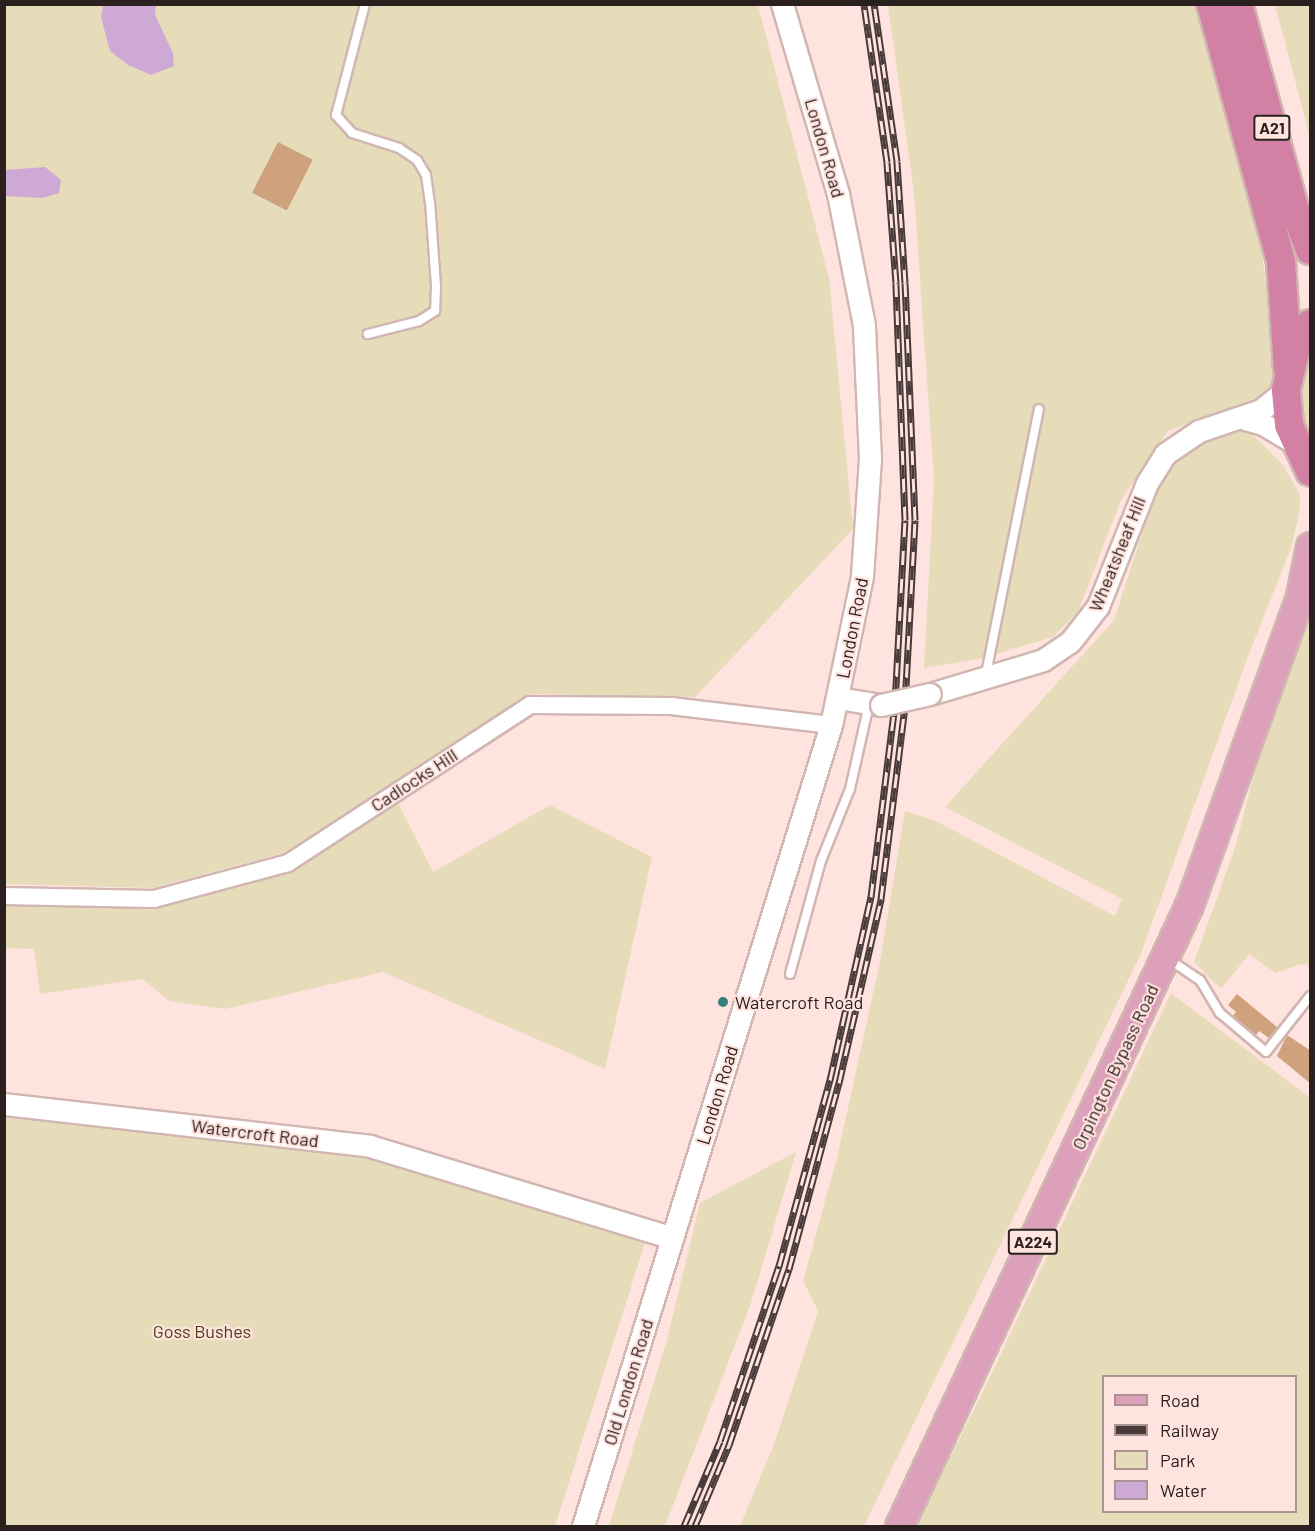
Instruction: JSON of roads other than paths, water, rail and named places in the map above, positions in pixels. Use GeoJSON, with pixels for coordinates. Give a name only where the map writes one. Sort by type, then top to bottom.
{"type":"FeatureCollection","features":[{"type":"Feature","properties":{"kind":"highway","name":"A21"},"geometry":{"type":"LineString","coordinates":[[1211,4],[1281,262],[1287,380]]}},
{"type":"Feature","properties":{"kind":"highway","name":"A21"},"geometry":{"type":"LineString","coordinates":[[1238,4],[1294,208],[1311,250]]}},
{"type":"Feature","properties":{"kind":"highway"},"geometry":{"type":"LineString","coordinates":[[1311,324],[1287,380],[1289,425],[1295,443],[1311,471]]}},
{"type":"Feature","properties":{"kind":"main road","name":"Orpington Bypass Road"},"geometry":{"type":"LineString","coordinates":[[899,1527],[1166,958],[1209,855],[1305,587],[1311,546]]}},
{"type":"Feature","properties":{"kind":"street","name":"London Road"},"geometry":{"type":"LineString","coordinates":[[672,1238],[831,725],[856,616],[866,540],[870,459],[867,361],[844,220],[782,4]]}},
{"type":"Feature","properties":{"kind":"street","name":"Wheatsheaf Hill"},"geometry":{"type":"LineString","coordinates":[[838,698],[875,704],[930,694],[1043,660],[1078,635],[1098,606],[1147,483],[1159,461],[1190,435],[1245,418],[1287,380]]}},
{"type":"Feature","properties":{"kind":"street"},"geometry":{"type":"LineString","coordinates":[[1245,418],[1263,424],[1295,443]]}},
{"type":"Feature","properties":{"kind":"street","name":"Cadlocks Hill"},"geometry":{"type":"LineString","coordinates":[[4,896],[154,899],[288,863],[530,705],[671,706],[831,725]]}},
{"type":"Feature","properties":{"kind":"street","name":"Watercroft Road"},"geometry":{"type":"LineString","coordinates":[[4,1104],[370,1146],[672,1238]]}},
{"type":"Feature","properties":{"kind":"street","name":"Old London Road"},"geometry":{"type":"LineString","coordinates":[[583,1527],[672,1238]]}},
{"type":"Feature","properties":{"kind":"lane"},"geometry":{"type":"LineString","coordinates":[[365,4],[336,115],[352,133],[399,148],[417,160],[426,175],[436,286],[435,310],[419,321],[368,334]]}},
{"type":"Feature","properties":{"kind":"lane"},"geometry":{"type":"LineString","coordinates":[[985,678],[1039,409]]}},
{"type":"Feature","properties":{"kind":"lane"},"geometry":{"type":"LineString","coordinates":[[790,974],[821,861],[850,789],[875,704]]}},
{"type":"Feature","properties":{"kind":"lane"},"geometry":{"type":"LineString","coordinates":[[1166,958],[1200,980],[1220,1013],[1266,1052],[1311,996]]}},
{"type":"Feature","properties":{"kind":"water"},"geometry":{"type":"Polygon","coordinates":[[[103,5],[156,5],[155,15],[173,53],[174,66],[151,75],[128,65],[110,51],[101,17],[103,5]]]}},
{"type":"Feature","properties":{"kind":"water"},"geometry":{"type":"Polygon","coordinates":[[[45,167],[61,180],[59,193],[43,198],[5,196],[5,170],[45,167]]]}},
{"type":"Feature","properties":{"kind":"railway"},"geometry":{"type":"LineString","coordinates":[[684,1526],[720,1441],[779,1266],[830,1080],[871,897],[895,704],[905,520],[896,283],[887,162],[864,4]]}},
{"type":"Feature","properties":{"kind":"railway"},"geometry":{"type":"LineString","coordinates":[[695,1526],[729,1445],[789,1269],[839,1083],[881,899],[905,705],[915,520],[905,283],[897,161],[874,4]]}},
{"type":"Feature","properties":{"kind":"place","name":"Watercroft Road"},"geometry":{"type":"Point","coordinates":[723,1002]}},
{"type":"Feature","properties":{"kind":"park label","name":"Goss Bushes"},"geometry":{"type":"Point","coordinates":[202,1331]}}]}
